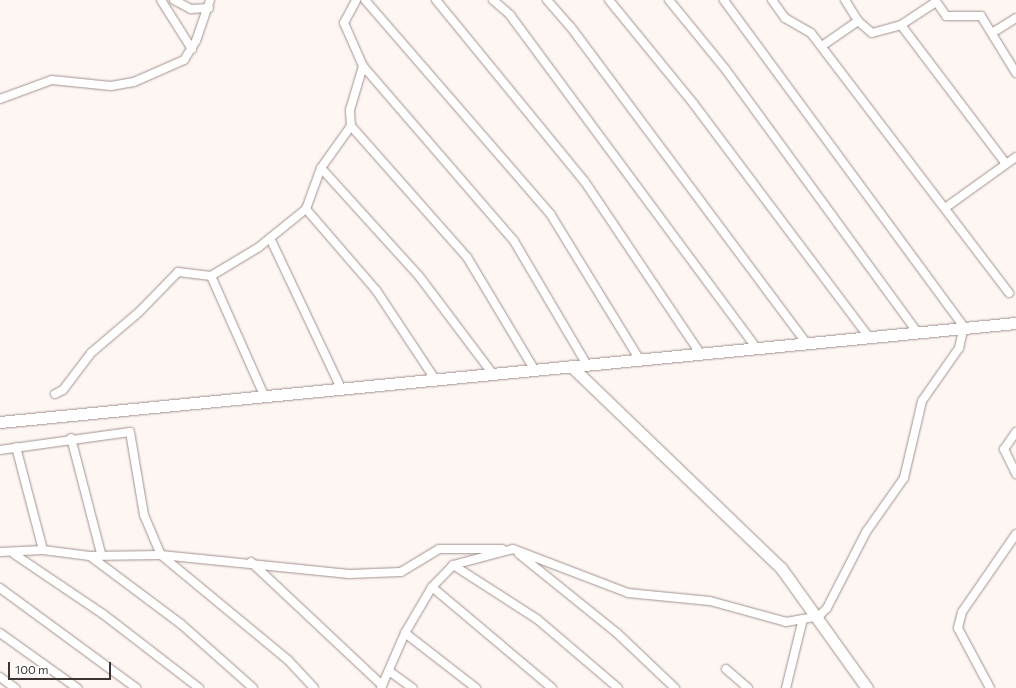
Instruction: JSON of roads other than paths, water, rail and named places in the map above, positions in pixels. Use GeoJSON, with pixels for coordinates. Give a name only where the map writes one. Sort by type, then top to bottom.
{"type":"FeatureCollection","features":[{"type":"Feature","properties":{"kind":"street"},"geometry":{"type":"LineString","coordinates":[[161,0],[192,49]]}},
{"type":"Feature","properties":{"kind":"street"},"geometry":{"type":"LineString","coordinates":[[174,0],[191,8],[210,4]]}},
{"type":"Feature","properties":{"kind":"street"},"geometry":{"type":"LineString","coordinates":[[356,0],[344,23],[363,66],[514,241],[587,365]]}},
{"type":"Feature","properties":{"kind":"street"},"geometry":{"type":"LineString","coordinates":[[365,0],[551,215],[640,360]]}},
{"type":"Feature","properties":{"kind":"street"},"geometry":{"type":"LineString","coordinates":[[436,0],[585,182],[700,353]]}},
{"type":"Feature","properties":{"kind":"street"},"geometry":{"type":"LineString","coordinates":[[493,0],[510,15],[756,347]]}},
{"type":"Feature","properties":{"kind":"street"},"geometry":{"type":"LineString","coordinates":[[547,0],[806,343]]}},
{"type":"Feature","properties":{"kind":"street"},"geometry":{"type":"LineString","coordinates":[[609,0],[692,103],[868,336]]}},
{"type":"Feature","properties":{"kind":"street"},"geometry":{"type":"LineString","coordinates":[[669,0],[726,70],[916,332]]}},
{"type":"Feature","properties":{"kind":"street"},"geometry":{"type":"LineString","coordinates":[[0,552],[14,554],[43,550],[90,556],[101,553],[161,555],[251,562],[349,574],[401,572],[439,549],[512,549],[628,593],[710,601],[786,622],[819,616],[827,608],[866,532],[904,478],[922,401],[959,348],[964,327],[724,0]]}},
{"type":"Feature","properties":{"kind":"street"},"geometry":{"type":"LineString","coordinates":[[772,0],[784,18],[811,33],[822,46],[1009,292]]}},
{"type":"Feature","properties":{"kind":"street"},"geometry":{"type":"LineString","coordinates":[[845,0],[858,21],[872,33],[901,25],[935,1],[946,16],[981,16],[1016,73]]}},
{"type":"Feature","properties":{"kind":"street"},"geometry":{"type":"LineString","coordinates":[[0,99],[52,80],[111,86],[134,82],[184,60],[192,49],[210,4]]}},
{"type":"Feature","properties":{"kind":"street"},"geometry":{"type":"LineString","coordinates":[[992,33],[1016,18]]}},
{"type":"Feature","properties":{"kind":"street"},"geometry":{"type":"LineString","coordinates":[[822,46],[858,21]]}},
{"type":"Feature","properties":{"kind":"street"},"geometry":{"type":"LineString","coordinates":[[901,25],[1006,164]]}},
{"type":"Feature","properties":{"kind":"street"},"geometry":{"type":"LineString","coordinates":[[363,66],[350,110],[351,126],[467,257],[534,369]]}},
{"type":"Feature","properties":{"kind":"street"},"geometry":{"type":"LineString","coordinates":[[55,394],[63,390],[91,353],[139,312],[178,272],[211,276],[270,238],[306,209],[321,168],[351,126]]}},
{"type":"Feature","properties":{"kind":"street"},"geometry":{"type":"LineString","coordinates":[[945,208],[1016,157]]}},
{"type":"Feature","properties":{"kind":"street"},"geometry":{"type":"LineString","coordinates":[[321,168],[419,276],[492,373]]}},
{"type":"Feature","properties":{"kind":"street"},"geometry":{"type":"LineString","coordinates":[[306,209],[376,290],[435,379]]}},
{"type":"Feature","properties":{"kind":"street"},"geometry":{"type":"LineString","coordinates":[[270,238],[341,388]]}},
{"type":"Feature","properties":{"kind":"street"},"geometry":{"type":"LineString","coordinates":[[211,276],[264,395]]}},
{"type":"Feature","properties":{"kind":"street"},"geometry":{"type":"LineString","coordinates":[[0,422],[264,395],[640,360],[868,336],[1016,323]]}},
{"type":"Feature","properties":{"kind":"street"},"geometry":{"type":"LineString","coordinates":[[571,366],[586,384],[752,538],[819,616],[867,688]]}},
{"type":"Feature","properties":{"kind":"street"},"geometry":{"type":"LineString","coordinates":[[0,450],[71,438],[130,432],[144,515],[161,555],[288,660],[314,688]]}},
{"type":"Feature","properties":{"kind":"street"},"geometry":{"type":"LineString","coordinates":[[1016,432],[1004,449],[1016,474]]}},
{"type":"Feature","properties":{"kind":"street"},"geometry":{"type":"LineString","coordinates":[[71,438],[101,553]]}},
{"type":"Feature","properties":{"kind":"street"},"geometry":{"type":"LineString","coordinates":[[16,448],[43,550]]}},
{"type":"Feature","properties":{"kind":"street"},"geometry":{"type":"LineString","coordinates":[[990,688],[958,628],[962,612],[1016,534]]}},
{"type":"Feature","properties":{"kind":"street"},"geometry":{"type":"LineString","coordinates":[[251,562],[381,686],[389,671],[404,633],[432,586],[453,565],[512,549]]}},
{"type":"Feature","properties":{"kind":"street"},"geometry":{"type":"LineString","coordinates":[[512,549],[617,633],[675,688]]}},
{"type":"Feature","properties":{"kind":"street"},"geometry":{"type":"LineString","coordinates":[[14,554],[103,614],[200,688]]}},
{"type":"Feature","properties":{"kind":"street"},"geometry":{"type":"LineString","coordinates":[[90,556],[181,624],[253,688]]}},
{"type":"Feature","properties":{"kind":"street"},"geometry":{"type":"LineString","coordinates":[[453,565],[537,619],[618,688]]}},
{"type":"Feature","properties":{"kind":"street"},"geometry":{"type":"LineString","coordinates":[[432,586],[552,688]]}},
{"type":"Feature","properties":{"kind":"street"},"geometry":{"type":"LineString","coordinates":[[0,588],[136,688]]}},
{"type":"Feature","properties":{"kind":"street"},"geometry":{"type":"LineString","coordinates":[[786,688],[803,619]]}},
{"type":"Feature","properties":{"kind":"street"},"geometry":{"type":"LineString","coordinates":[[0,633],[77,688]]}},
{"type":"Feature","properties":{"kind":"street"},"geometry":{"type":"LineString","coordinates":[[404,633],[476,688]]}},
{"type":"Feature","properties":{"kind":"street"},"geometry":{"type":"LineString","coordinates":[[726,669],[748,688]]}},
{"type":"Feature","properties":{"kind":"street"},"geometry":{"type":"LineString","coordinates":[[389,671],[412,688]]}},
{"type":"Feature","properties":{"kind":"street"},"geometry":{"type":"LineString","coordinates":[[0,677],[15,688]]}}]}
